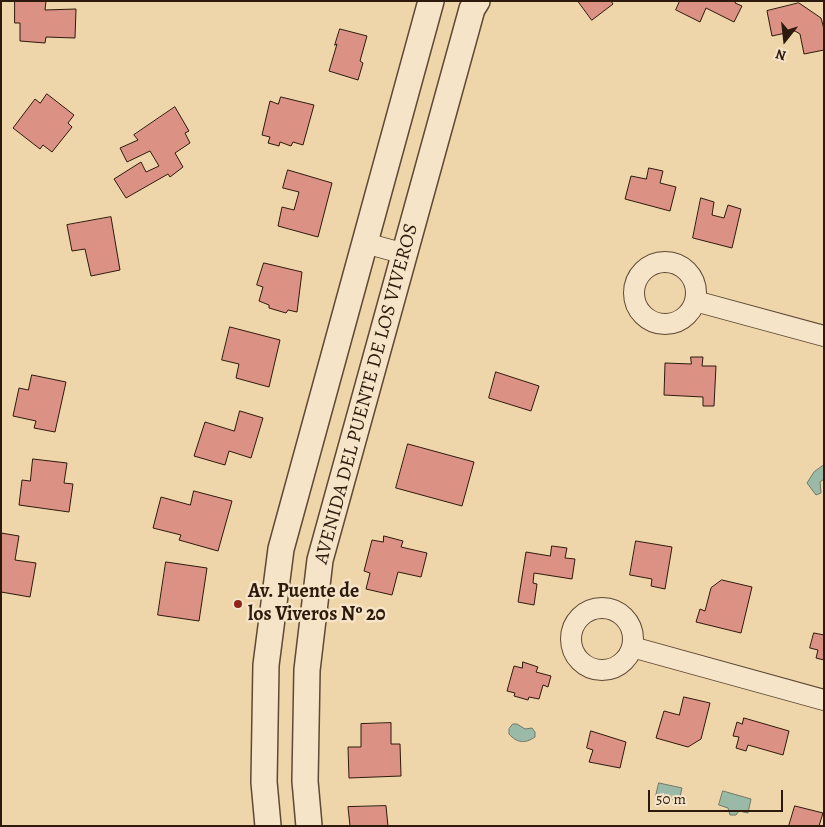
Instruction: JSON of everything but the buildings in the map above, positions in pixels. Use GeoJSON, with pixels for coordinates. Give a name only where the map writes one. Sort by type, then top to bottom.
{"type":"FeatureCollection","features":[{"type":"Feature","properties":{"kind":"street","name":"AVENIDA DEL PUENTE DE LOS VIVEROS"},"geometry":{"type":"LineString","coordinates":[[268,826],[264,782],[266,665],[281,549],[431,1]]}},
{"type":"Feature","properties":{"kind":"street","name":"AVENIDA DEL PUENTE DE LOS VIVEROS"},"geometry":{"type":"LineString","coordinates":[[309,826],[304,781],[307,670],[320,560],[472,9],[477,1]]}},
{"type":"Feature","properties":{"kind":"street"},"geometry":{"type":"LineString","coordinates":[[364,243],[405,254]]}},
{"type":"Feature","properties":{"kind":"street"},"geometry":{"type":"LineString","coordinates":[[695,301],[824,336]]}},
{"type":"Feature","properties":{"kind":"street"},"geometry":{"type":"LineString","coordinates":[[632,647],[824,700]]}},
{"type":"Feature","properties":{"kind":"shaded area"},"geometry":{"type":"Polygon","coordinates":[[[824,465],[824,479],[820,482],[821,493],[816,495],[807,483],[814,472],[824,465]]]}},
{"type":"Feature","properties":{"kind":"shaded area"},"geometry":{"type":"Polygon","coordinates":[[[513,724],[517,724],[525,729],[532,728],[535,732],[535,737],[524,742],[515,739],[509,734],[509,729],[513,724]]]}},
{"type":"Feature","properties":{"kind":"shaded area"},"geometry":{"type":"Polygon","coordinates":[[[659,783],[682,788],[679,801],[656,796],[659,783]]]}},
{"type":"Feature","properties":{"kind":"shaded area"},"geometry":{"type":"Polygon","coordinates":[[[723,791],[751,799],[748,813],[739,811],[736,815],[730,815],[728,808],[719,805],[723,791]]]}},
{"type":"Feature","properties":{"kind":"place","name":"Av. Puente de los Viveros Nº 20"},"geometry":{"type":"Point","coordinates":[238,604]}}]}
